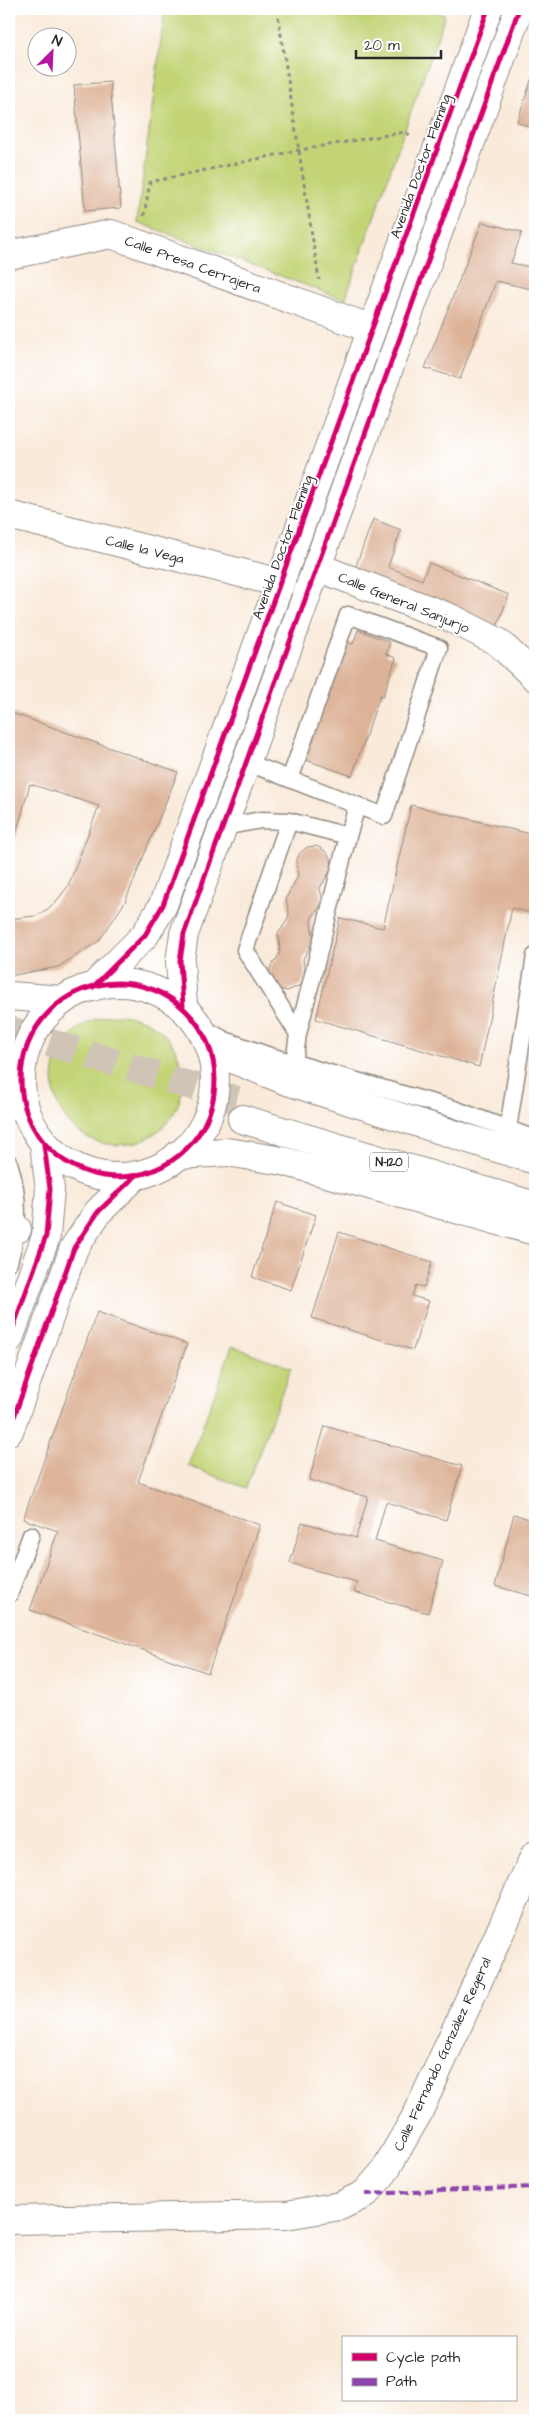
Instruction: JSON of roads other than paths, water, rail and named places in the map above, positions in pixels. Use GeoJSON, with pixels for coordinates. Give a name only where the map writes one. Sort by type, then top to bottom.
{"type":"FeatureCollection","features":[{"type":"Feature","properties":{"kind":"main road","name":"Avenida Doctor Fleming"},"geometry":{"type":"LineString","coordinates":[[93,987],[145,935],[163,905],[282,583],[488,9]]}},
{"type":"Feature","properties":{"kind":"main road"},"geometry":{"type":"LineString","coordinates":[[183,1006],[180,960],[184,934],[519,9]]}},
{"type":"Feature","properties":{"kind":"main road","name":"Calle Presa Cerrajera"},"geometry":{"type":"LineString","coordinates":[[9,254],[111,234],[372,330]]}},
{"type":"Feature","properties":{"kind":"main road","name":"Calle la Vega"},"geometry":{"type":"LineString","coordinates":[[9,515],[282,583]]}},
{"type":"Feature","properties":{"kind":"main road","name":"Calle General Sanjurjo"},"geometry":{"type":"LineString","coordinates":[[317,567],[453,619],[498,642],[535,678]]}},
{"type":"Feature","properties":{"kind":"main road"},"geometry":{"type":"LineString","coordinates":[[114,984],[136,985],[160,992],[183,1006],[208,1039],[217,1068],[213,1101],[206,1119],[193,1139],[178,1155],[162,1166],[135,1176],[110,1177],[85,1172],[62,1162],[44,1145],[15,1103],[22,1059],[30,1036],[44,1016],[63,1000],[93,987],[114,984]]}},
{"type":"Feature","properties":{"kind":"main road"},"geometry":{"type":"LineString","coordinates":[[9,996],[63,1000]]}},
{"type":"Feature","properties":{"kind":"main road"},"geometry":{"type":"LineString","coordinates":[[208,1039],[287,1081],[535,1160]]}},
{"type":"Feature","properties":{"kind":"main road","name":"N-120"},"geometry":{"type":"LineString","coordinates":[[535,1186],[244,1111],[535,1206]]}},
{"type":"Feature","properties":{"kind":"main road"},"geometry":{"type":"LineString","coordinates":[[9,1339],[46,1236],[50,1189],[44,1145]]}},
{"type":"Feature","properties":{"kind":"main road"},"geometry":{"type":"LineString","coordinates":[[178,1155],[227,1152],[283,1160],[535,1231]]}},
{"type":"Feature","properties":{"kind":"main road"},"geometry":{"type":"LineString","coordinates":[[9,1431],[74,1248],[98,1212],[135,1176]]}},
{"type":"Feature","properties":{"kind":"main road","name":"Calle Fernando González Regeral"},"geometry":{"type":"LineString","coordinates":[[9,2220],[286,2215],[340,2206],[365,2194],[384,2172],[418,2113],[535,1855]]}},
{"type":"Feature","properties":{"kind":"lane"},"geometry":{"type":"LineString","coordinates":[[246,762],[384,816],[439,648],[348,615],[290,779]]}},
{"type":"Feature","properties":{"kind":"lane"},"geometry":{"type":"LineString","coordinates":[[294,1063],[298,1034],[357,806]]}},
{"type":"Feature","properties":{"kind":"lane"},"geometry":{"type":"LineString","coordinates":[[224,827],[261,820],[288,821],[348,836]]}},
{"type":"Feature","properties":{"kind":"lane"},"geometry":{"type":"LineString","coordinates":[[288,821],[245,950],[298,1034]]}},
{"type":"Feature","properties":{"kind":"lane"},"geometry":{"type":"LineString","coordinates":[[508,1129],[535,956]]}},
{"type":"Feature","properties":{"kind":"lane"},"geometry":{"type":"LineString","coordinates":[[208,1039],[225,1040],[294,1063],[454,1109],[535,1139]]}},
{"type":"Feature","properties":{"kind":"lane"},"geometry":{"type":"LineString","coordinates":[[9,1163],[14,1179],[18,1207],[13,1228],[9,1262]]}},
{"type":"Feature","properties":{"kind":"lane"},"geometry":{"type":"LineString","coordinates":[[9,1595],[30,1535]]}},
{"type":"Feature","properties":{"kind":"tunnel"},"geometry":{"type":"LineString","coordinates":[[9,1030],[247,1103]]}}]}
